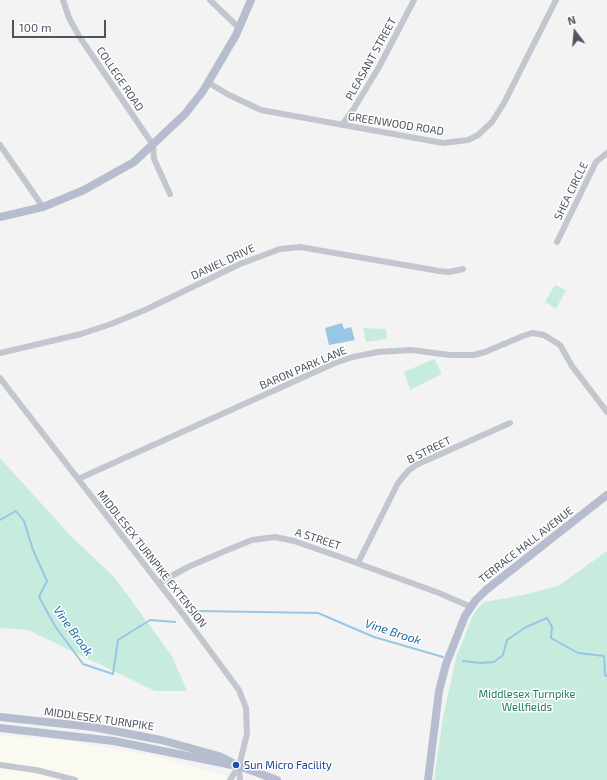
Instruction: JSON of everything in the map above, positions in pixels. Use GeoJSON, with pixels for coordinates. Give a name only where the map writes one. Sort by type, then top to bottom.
{"type":"FeatureCollection","features":[{"type":"Feature","properties":{"kind":"main road"},"geometry":{"type":"LineString","coordinates":[[0,217],[43,207],[107,178],[134,162],[185,114],[209,83],[239,28],[250,0]]}},
{"type":"Feature","properties":{"kind":"main road","name":"TERRACE HALL AVENUE"},"geometry":{"type":"LineString","coordinates":[[428,780],[439,691],[451,651],[465,616],[486,590],[607,495]]}},
{"type":"Feature","properties":{"kind":"main road","name":"MIDDLESEX TURNPIKE"},"geometry":{"type":"LineString","coordinates":[[0,717],[93,727],[150,737],[195,748],[219,756],[239,766],[277,780]]}},
{"type":"Feature","properties":{"kind":"main road","name":"MIDDLESEX TURNPIKE"},"geometry":{"type":"LineString","coordinates":[[0,728],[114,741],[192,759],[239,766]]}},
{"type":"Feature","properties":{"kind":"street","name":"COLLEGE ROAD"},"geometry":{"type":"LineString","coordinates":[[63,0],[69,18],[79,36],[153,145]]}},
{"type":"Feature","properties":{"kind":"street"},"geometry":{"type":"LineString","coordinates":[[210,0],[239,28]]}},
{"type":"Feature","properties":{"kind":"street","name":"PLEASANT STREET"},"geometry":{"type":"LineString","coordinates":[[342,125],[353,110],[379,67],[414,0]]}},
{"type":"Feature","properties":{"kind":"street","name":"GREENWOOD ROAD"},"geometry":{"type":"LineString","coordinates":[[209,83],[229,95],[260,110],[443,142],[468,140],[478,135],[492,122],[504,103],[556,0]]}},
{"type":"Feature","properties":{"kind":"street"},"geometry":{"type":"LineString","coordinates":[[0,145],[43,207]]}},
{"type":"Feature","properties":{"kind":"street"},"geometry":{"type":"LineString","coordinates":[[153,145],[154,159],[170,194]]}},
{"type":"Feature","properties":{"kind":"street","name":"SHEA CIRCLE"},"geometry":{"type":"LineString","coordinates":[[557,242],[596,162],[607,153]]}},
{"type":"Feature","properties":{"kind":"street","name":"DANIEL DRIVE"},"geometry":{"type":"LineString","coordinates":[[0,353],[81,334],[110,324],[150,308],[240,264],[280,249],[300,247],[448,272],[463,269]]}},
{"type":"Feature","properties":{"kind":"street","name":"BARON PARK LANE"},"geometry":{"type":"LineString","coordinates":[[78,479],[335,363],[353,357],[378,352],[411,350],[450,355],[474,355],[532,333],[544,335],[560,345],[572,366],[607,412]]}},
{"type":"Feature","properties":{"kind":"street","name":"MIDDLESEX TURNPIKE EXTENSION"},"geometry":{"type":"LineString","coordinates":[[0,378],[233,681],[244,699],[248,725],[246,740],[239,766]]}},
{"type":"Feature","properties":{"kind":"street","name":"B STREET"},"geometry":{"type":"LineString","coordinates":[[358,563],[398,483],[408,471],[416,465],[510,423]]}},
{"type":"Feature","properties":{"kind":"street","name":"A STREET"},"geometry":{"type":"LineString","coordinates":[[159,583],[206,559],[252,540],[266,537],[294,541],[439,593],[471,607]]}},
{"type":"Feature","properties":{"kind":"street"},"geometry":{"type":"LineString","coordinates":[[0,765],[36,770],[75,780]]}},
{"type":"Feature","properties":{"kind":"street"},"geometry":{"type":"LineString","coordinates":[[230,780],[239,766]]}},
{"type":"Feature","properties":{"kind":"street"},"geometry":{"type":"LineString","coordinates":[[239,766],[240,780]]}},
{"type":"Feature","properties":{"kind":"shaded area"},"geometry":{"type":"Polygon","coordinates":[[[0,735],[73,742],[150,755],[220,774],[234,780],[0,780],[0,735]]]}},
{"type":"Feature","properties":{"kind":"green space"},"geometry":{"type":"Polygon","coordinates":[[[555,285],[566,290],[556,309],[545,302],[555,285]]]}},
{"type":"Feature","properties":{"kind":"green space"},"geometry":{"type":"Polygon","coordinates":[[[363,328],[386,329],[387,339],[366,342],[363,328]]]}},
{"type":"Feature","properties":{"kind":"green space"},"geometry":{"type":"Polygon","coordinates":[[[434,359],[442,374],[410,390],[404,372],[434,359]]]}},
{"type":"Feature","properties":{"kind":"green space"},"geometry":{"type":"Polygon","coordinates":[[[0,458],[70,535],[115,578],[172,656],[187,691],[155,691],[28,630],[0,628],[0,458]]]}},
{"type":"Feature","properties":{"kind":"green space","name":"Middlesex Turnpike Wellfields"},"geometry":{"type":"Polygon","coordinates":[[[607,551],[607,780],[434,780],[443,718],[457,653],[472,617],[478,608],[484,602],[523,595],[558,586],[607,551]]]}},
{"type":"Feature","properties":{"kind":"water"},"geometry":{"type":"Polygon","coordinates":[[[342,323],[344,329],[351,327],[355,340],[329,345],[325,328],[342,323]]]}},
{"type":"Feature","properties":{"kind":"waterway","name":"Vine Brook"},"geometry":{"type":"LineString","coordinates":[[0,520],[16,511],[24,521],[33,550],[47,581],[39,597],[55,626],[83,664],[113,674],[118,640],[150,620],[175,622]]}},
{"type":"Feature","properties":{"kind":"waterway","name":"Vine Brook"},"geometry":{"type":"LineString","coordinates":[[197,611],[318,613],[374,637],[443,657]]}},
{"type":"Feature","properties":{"kind":"waterway","name":"Vine Brook"},"geometry":{"type":"LineString","coordinates":[[463,661],[480,663],[494,662],[503,655],[507,640],[526,627],[547,618],[552,627],[551,638],[578,653],[604,656],[605,675],[607,676]]}},
{"type":"Feature","properties":{"kind":"place","name":"Sun Micro Facility"},"geometry":{"type":"Point","coordinates":[236,765]}}]}
